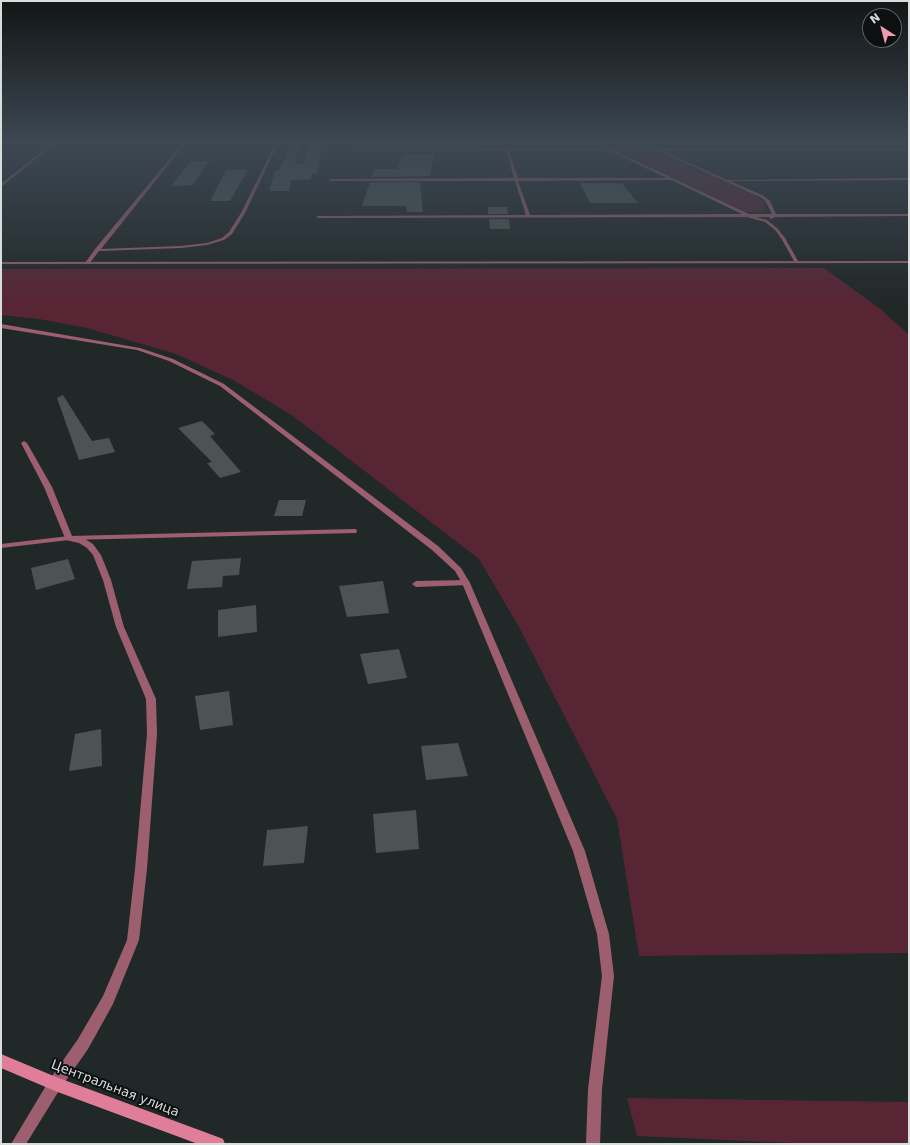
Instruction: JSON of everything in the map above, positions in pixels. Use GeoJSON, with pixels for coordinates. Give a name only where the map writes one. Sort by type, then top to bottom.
{"type":"FeatureCollection","features":[{"type":"Feature","properties":{"kind":"main road","name":"Центральная улица"},"geometry":{"type":"LineString","coordinates":[[1,1061],[55,1084],[218,1144]]}},
{"type":"Feature","properties":{"kind":"street"},"geometry":{"type":"LineString","coordinates":[[87,263],[140,197]]}},
{"type":"Feature","properties":{"kind":"street"},"geometry":{"type":"LineString","coordinates":[[97,250],[181,247],[217,242],[229,236],[243,214],[251,197]]}},
{"type":"Feature","properties":{"kind":"street"},"geometry":{"type":"LineString","coordinates":[[521,197],[528,216]]}},
{"type":"Feature","properties":{"kind":"street"},"geometry":{"type":"LineString","coordinates":[[710,197],[750,216],[766,221],[776,229],[783,238],[796,261]]}},
{"type":"Feature","properties":{"kind":"street"},"geometry":{"type":"LineString","coordinates":[[764,197],[768,201],[774,215]]}},
{"type":"Feature","properties":{"kind":"street"},"geometry":{"type":"LineString","coordinates":[[766,221],[774,215]]}},
{"type":"Feature","properties":{"kind":"street"},"geometry":{"type":"LineString","coordinates":[[318,217],[909,215]]}},
{"type":"Feature","properties":{"kind":"street"},"geometry":{"type":"LineString","coordinates":[[1,263],[909,262]]}},
{"type":"Feature","properties":{"kind":"street"},"geometry":{"type":"LineString","coordinates":[[1,326],[138,349],[171,360],[222,385],[435,548],[458,570],[466,583],[579,851],[602,934],[608,976],[595,1089],[593,1144]]}},
{"type":"Feature","properties":{"kind":"street"},"geometry":{"type":"LineString","coordinates":[[24,443],[48,487],[69,538]]}},
{"type":"Feature","properties":{"kind":"street"},"geometry":{"type":"LineString","coordinates":[[1,546],[69,538],[353,531]]}},
{"type":"Feature","properties":{"kind":"street"},"geometry":{"type":"LineString","coordinates":[[18,1144],[55,1084],[83,1044],[108,1000],[133,940],[142,869],[152,734],[151,699],[120,627],[107,580],[97,555],[90,546],[82,541],[69,538]]}},
{"type":"Feature","properties":{"kind":"street"},"geometry":{"type":"LineString","coordinates":[[416,584],[466,583]]}},
{"type":"Feature","properties":{"kind":"shaded area"},"geometry":{"type":"Polygon","coordinates":[[[716,197],[758,197],[764,202],[764,211],[752,213],[744,211],[716,197]]]}},
{"type":"Feature","properties":{"kind":"shaded area"},"geometry":{"type":"Polygon","coordinates":[[[824,268],[879,308],[909,335],[909,953],[639,956],[617,819],[519,627],[479,559],[293,416],[235,381],[176,354],[87,328],[39,319],[1,315],[1,269],[824,268]]]}},
{"type":"Feature","properties":{"kind":"shaded area"},"geometry":{"type":"Polygon","coordinates":[[[627,1098],[909,1102],[909,1144],[815,1144],[637,1136],[627,1098]]]}},
{"type":"Feature","properties":{"kind":"building"},"geometry":{"type":"Polygon","coordinates":[[[212,197],[232,197],[230,201],[210,201],[212,197]]]}},
{"type":"Feature","properties":{"kind":"building"},"geometry":{"type":"Polygon","coordinates":[[[365,197],[422,197],[423,212],[407,212],[406,206],[362,206],[365,197]]]}},
{"type":"Feature","properties":{"kind":"building"},"geometry":{"type":"Polygon","coordinates":[[[587,197],[634,197],[638,203],[590,203],[587,197]]]}},
{"type":"Feature","properties":{"kind":"building"},"geometry":{"type":"Polygon","coordinates":[[[488,207],[507,207],[508,214],[488,214],[488,207]]]}},
{"type":"Feature","properties":{"kind":"building"},"geometry":{"type":"Polygon","coordinates":[[[489,219],[509,219],[510,229],[490,229],[489,219]]]}},
{"type":"Feature","properties":{"kind":"building"},"geometry":{"type":"Polygon","coordinates":[[[63,395],[92,441],[109,438],[115,452],[79,460],[57,398],[63,395]]]}},
{"type":"Feature","properties":{"kind":"building"},"geometry":{"type":"Polygon","coordinates":[[[202,421],[215,434],[210,436],[241,472],[220,478],[207,463],[212,462],[178,428],[202,421]]]}},
{"type":"Feature","properties":{"kind":"building"},"geometry":{"type":"Polygon","coordinates":[[[279,500],[306,500],[302,516],[274,516],[279,500]]]}},
{"type":"Feature","properties":{"kind":"building"},"geometry":{"type":"Polygon","coordinates":[[[241,558],[239,575],[223,576],[222,587],[187,589],[192,561],[241,558]]]}},
{"type":"Feature","properties":{"kind":"building"},"geometry":{"type":"Polygon","coordinates":[[[68,559],[75,579],[36,590],[31,568],[68,559]]]}},
{"type":"Feature","properties":{"kind":"building"},"geometry":{"type":"Polygon","coordinates":[[[383,581],[389,613],[347,617],[339,586],[383,581]]]}},
{"type":"Feature","properties":{"kind":"building"},"geometry":{"type":"Polygon","coordinates":[[[256,605],[257,632],[218,637],[218,610],[256,605]]]}},
{"type":"Feature","properties":{"kind":"building"},"geometry":{"type":"Polygon","coordinates":[[[399,649],[407,678],[368,684],[360,654],[399,649]]]}},
{"type":"Feature","properties":{"kind":"building"},"geometry":{"type":"Polygon","coordinates":[[[229,691],[233,725],[200,730],[195,696],[229,691]]]}},
{"type":"Feature","properties":{"kind":"building"},"geometry":{"type":"Polygon","coordinates":[[[101,729],[102,766],[69,771],[75,734],[101,729]]]}},
{"type":"Feature","properties":{"kind":"building"},"geometry":{"type":"Polygon","coordinates":[[[458,743],[468,776],[426,780],[421,746],[458,743]]]}},
{"type":"Feature","properties":{"kind":"building"},"geometry":{"type":"Polygon","coordinates":[[[416,810],[419,849],[376,853],[373,814],[416,810]]]}},
{"type":"Feature","properties":{"kind":"building"},"geometry":{"type":"Polygon","coordinates":[[[308,826],[304,863],[263,866],[267,830],[308,826]]]}}]}
